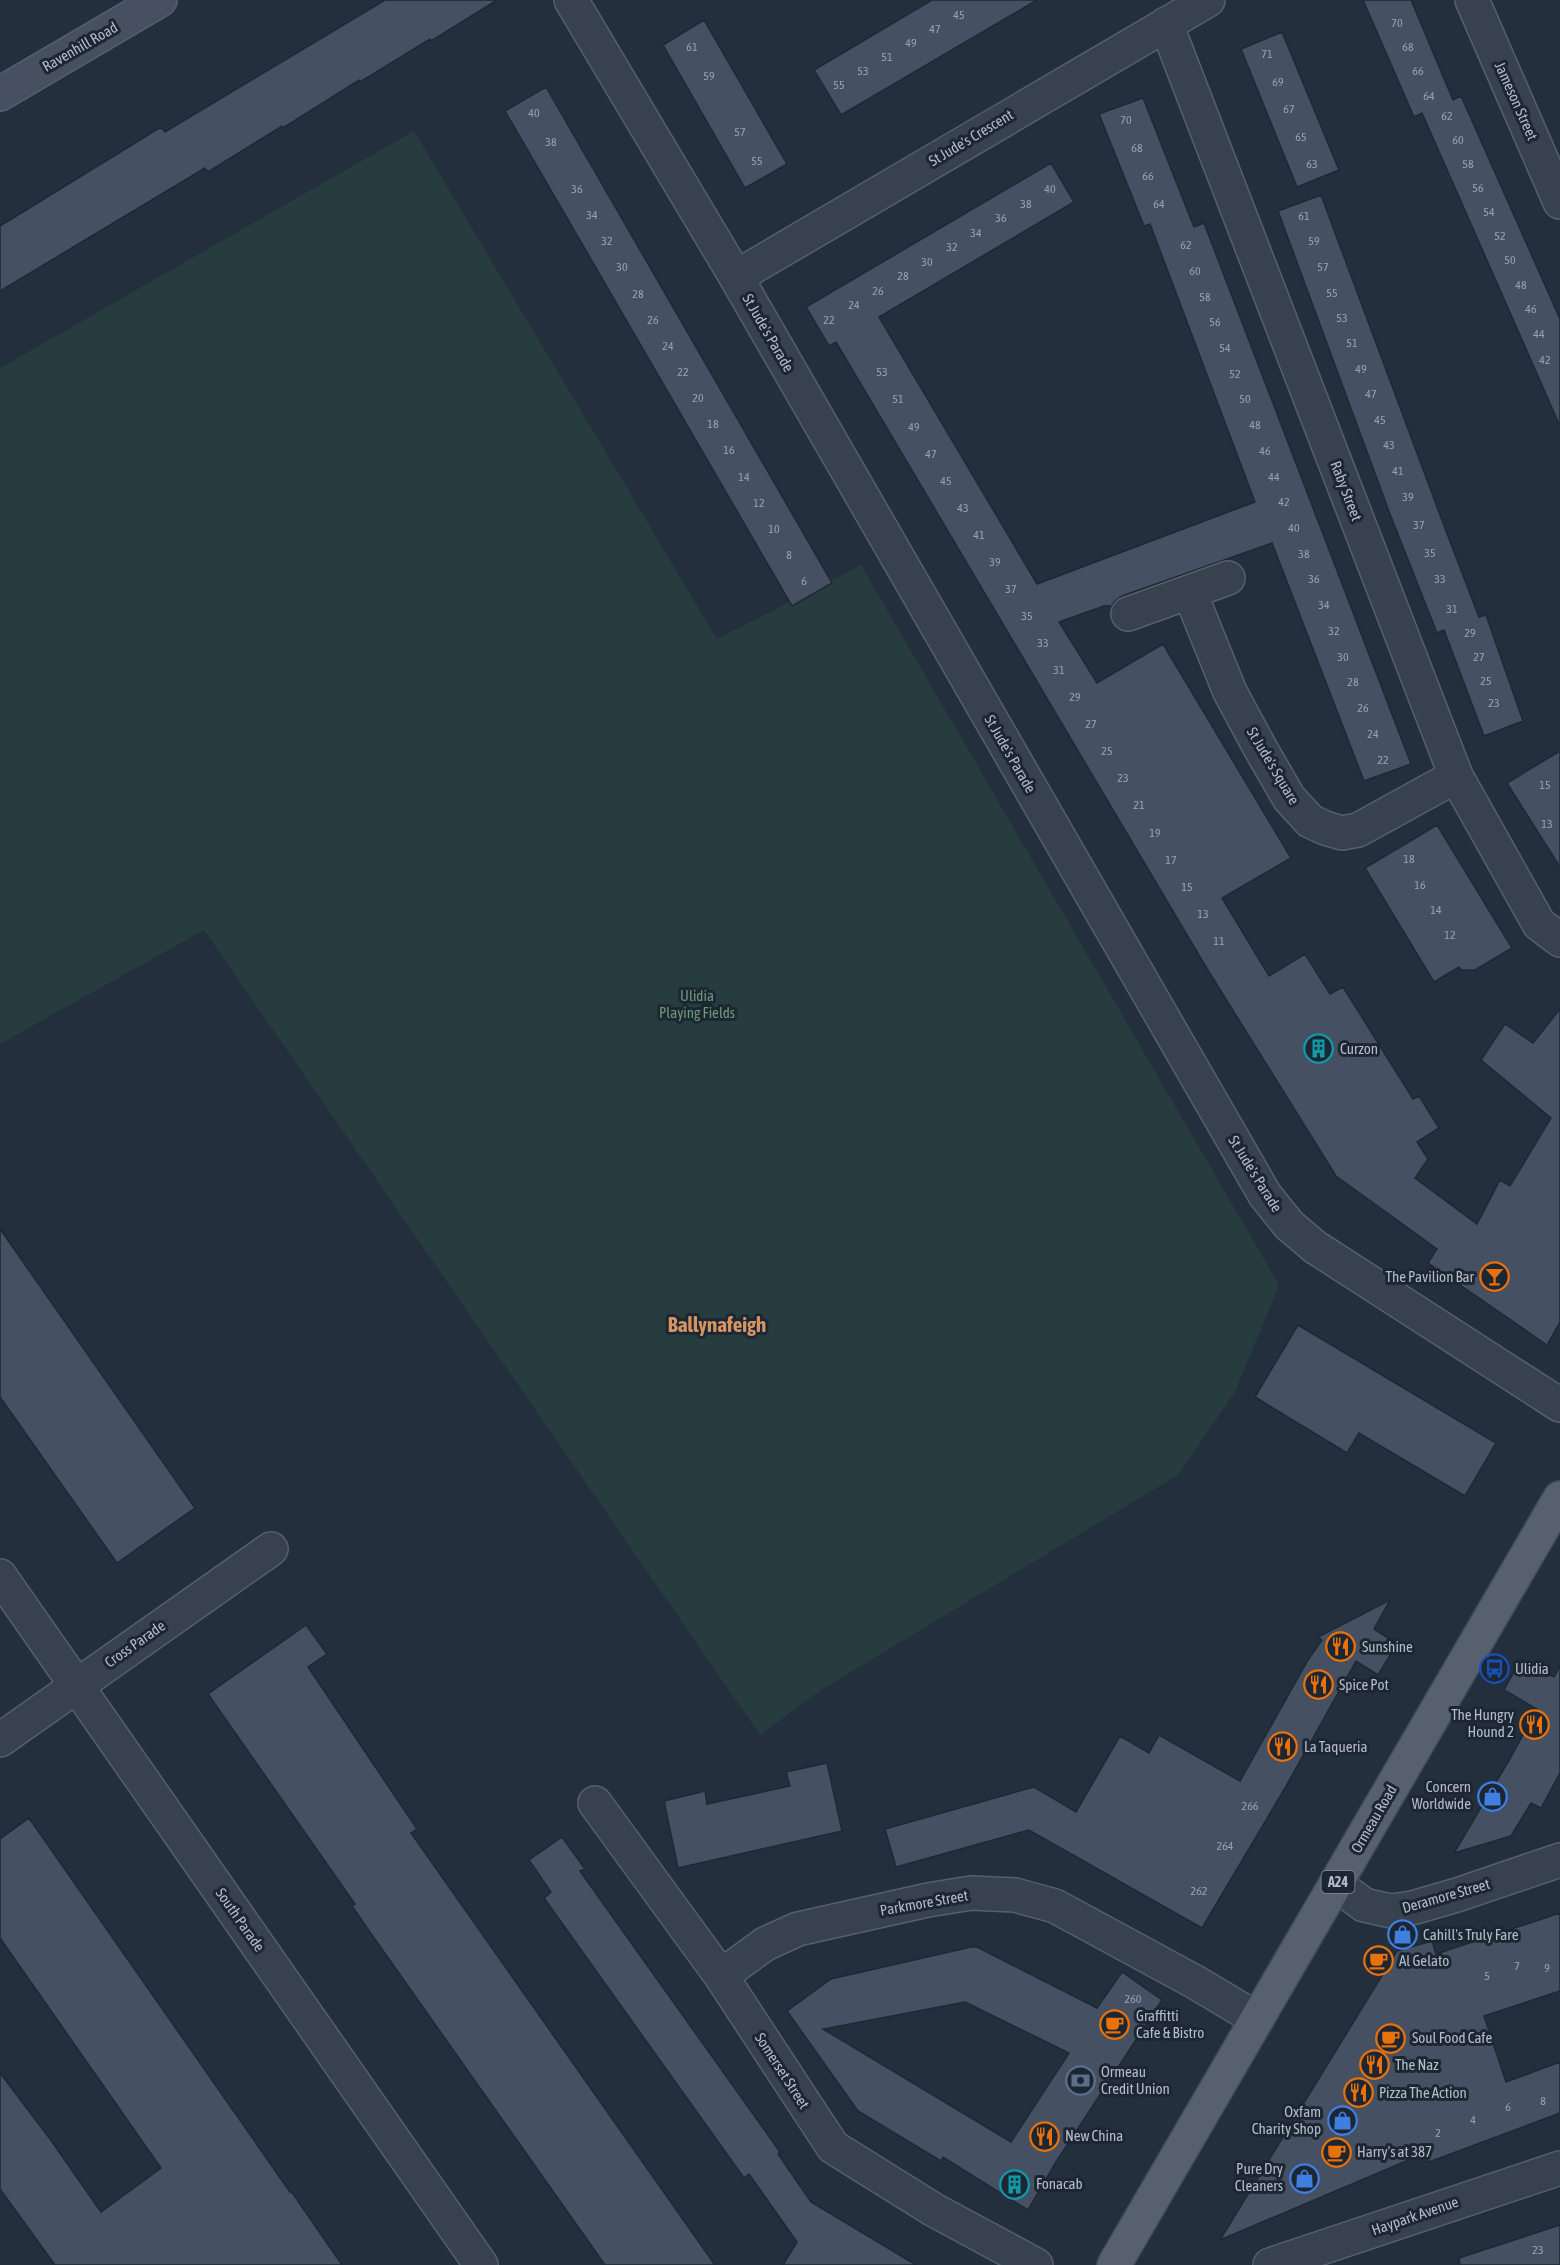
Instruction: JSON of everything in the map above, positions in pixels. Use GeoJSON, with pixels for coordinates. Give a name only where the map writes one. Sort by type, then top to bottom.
{"type":"FeatureCollection","features":[{"type":"Feature","properties":{"kind":"main road","name":"Ravenhill Road"},"geometry":{"type":"LineString","coordinates":[[0,94],[160,0]]}},
{"type":"Feature","properties":{"kind":"main road","name":"Ormeau Road"},"geometry":{"type":"LineString","coordinates":[[1114,2265],[1560,1497]]}},
{"type":"Feature","properties":{"kind":"street","name":"St Jude's Parade"},"geometry":{"type":"LineString","coordinates":[[571,0],[736,277],[1265,1195],[1289,1225],[1315,1247],[1560,1404]]}},
{"type":"Feature","properties":{"kind":"street","name":"St Jude's Crescent"},"geometry":{"type":"LineString","coordinates":[[736,277],[1208,0]]}},
{"type":"Feature","properties":{"kind":"street","name":"Jameson Street"},"geometry":{"type":"LineString","coordinates":[[1472,0],[1560,202]]}},
{"type":"Feature","properties":{"kind":"street","name":"Raby Street"},"geometry":{"type":"LineString","coordinates":[[1166,24],[1456,776],[1539,924],[1560,940]]}},
{"type":"Feature","properties":{"kind":"street"},"geometry":{"type":"LineString","coordinates":[[1128,614],[1228,578]]}},
{"type":"Feature","properties":{"kind":"street","name":"St Jude's Square"},"geometry":{"type":"LineString","coordinates":[[1190,593],[1230,692],[1258,746],[1289,798],[1310,821],[1342,833],[1358,830],[1456,776]]}},
{"type":"Feature","properties":{"kind":"street","name":"Cross Parade"},"geometry":{"type":"LineString","coordinates":[[0,1740],[271,1549]]}},
{"type":"Feature","properties":{"kind":"street","name":"South Parade"},"geometry":{"type":"LineString","coordinates":[[0,1576],[481,2265]]}},
{"type":"Feature","properties":{"kind":"street","name":"Somerset Street"},"geometry":{"type":"LineString","coordinates":[[595,1803],[721,1976],[833,2147],[934,2210],[1036,2265]]}},
{"type":"Feature","properties":{"kind":"street","name":"Deramore Street"},"geometry":{"type":"LineString","coordinates":[[1336,1884],[1364,1905],[1390,1911],[1412,1908],[1457,1895],[1560,1860]]}},
{"type":"Feature","properties":{"kind":"street","name":"Parkmore Street"},"geometry":{"type":"LineString","coordinates":[[721,1976],[765,1944],[798,1929],[970,1893],[1015,1895],[1055,1906],[1185,1976],[1257,2019]]}},
{"type":"Feature","properties":{"kind":"street","name":"Haypark Avenue"},"geometry":{"type":"LineString","coordinates":[[1270,2265],[1560,2168]]}},
{"type":"Feature","properties":{"kind":"green space","name":"Ulidia Playing Fields"},"geometry":{"type":"Polygon","coordinates":[[[414,131],[717,639],[861,565],[1279,1285],[1235,1392],[1178,1475],[821,1690],[760,1735],[204,930],[0,1044],[0,368],[414,131]]]}},
{"type":"Feature","properties":{"kind":"building"},"geometry":{"type":"Polygon","coordinates":[[[385,0],[497,0],[431,41],[430,39],[360,82],[359,80],[208,172],[205,168],[0,291],[0,226],[161,127],[165,132],[385,0]]]}},
{"type":"Feature","properties":{"kind":"building"},"geometry":{"type":"Polygon","coordinates":[[[932,0],[1037,0],[841,115],[814,70],[932,0]]]}},
{"type":"Feature","properties":{"kind":"building"},"geometry":{"type":"Polygon","coordinates":[[[1363,0],[1411,0],[1453,100],[1461,96],[1560,319],[1560,426],[1422,113],[1414,117],[1363,0]]]}},
{"type":"Feature","properties":{"kind":"building"},"geometry":{"type":"Polygon","coordinates":[[[704,20],[787,164],[745,188],[663,45],[704,20]]]}},
{"type":"Feature","properties":{"kind":"building"},"geometry":{"type":"Polygon","coordinates":[[[1282,32],[1339,170],[1297,187],[1241,49],[1282,32]]]}},
{"type":"Feature","properties":{"kind":"building"},"geometry":{"type":"Polygon","coordinates":[[[546,87],[832,583],[792,606],[505,111],[546,87]]]}},
{"type":"Feature","properties":{"kind":"building"},"geometry":{"type":"Polygon","coordinates":[[[1143,98],[1194,227],[1204,223],[1411,764],[1364,781],[1272,543],[1122,596],[1112,606],[1104,606],[1059,622],[1097,683],[1163,644],[1291,858],[1222,898],[1269,976],[1305,954],[1330,994],[1343,987],[1413,1099],[1419,1096],[1439,1128],[1417,1142],[1428,1159],[1415,1178],[1477,1224],[1500,1180],[1510,1186],[1551,1118],[1481,1060],[1505,1024],[1533,1043],[1560,1009],[1560,1322],[1547,1345],[1428,1263],[1437,1249],[1336,1176],[1206,967],[836,342],[829,346],[806,307],[1051,163],[1074,202],[879,317],[1037,584],[1255,502],[1150,224],[1144,226],[1099,114],[1143,98]]]}},
{"type":"Feature","properties":{"kind":"building"},"geometry":{"type":"Polygon","coordinates":[[[1321,195],[1479,617],[1486,615],[1523,721],[1484,736],[1444,630],[1437,633],[1390,514],[1278,211],[1321,195]]]}},
{"type":"Feature","properties":{"kind":"building"},"geometry":{"type":"Polygon","coordinates":[[[1560,751],[1560,867],[1507,783],[1560,751]]]}},
{"type":"Feature","properties":{"kind":"building"},"geometry":{"type":"Polygon","coordinates":[[[1437,825],[1512,948],[1475,970],[1461,970],[1459,967],[1434,982],[1365,868],[1437,825]]]}},
{"type":"Feature","properties":{"kind":"building"},"geometry":{"type":"Polygon","coordinates":[[[0,1229],[195,1508],[117,1563],[0,1397],[0,1229]]]}},
{"type":"Feature","properties":{"kind":"building"},"geometry":{"type":"Polygon","coordinates":[[[1298,1325],[1496,1443],[1465,1496],[1359,1433],[1347,1453],[1255,1397],[1298,1325]]]}},
{"type":"Feature","properties":{"kind":"building"},"geometry":{"type":"Polygon","coordinates":[[[1390,1600],[1374,1629],[1397,1644],[1378,1675],[1356,1661],[1285,1788],[1202,1928],[1029,1830],[896,1867],[885,1829],[1034,1787],[1076,1812],[1120,1736],[1149,1753],[1159,1735],[1240,1781],[1308,1660],[1322,1640],[1318,1637],[1390,1600]]]}},
{"type":"Feature","properties":{"kind":"building"},"geometry":{"type":"Polygon","coordinates":[[[306,1625],[327,1654],[308,1667],[417,1829],[411,1833],[715,2265],[605,2265],[372,1935],[352,1906],[355,1904],[208,1694],[306,1625]]]}},
{"type":"Feature","properties":{"kind":"building"},"geometry":{"type":"Polygon","coordinates":[[[1521,1659],[1554,1677],[1560,1665],[1560,1773],[1541,1808],[1531,1803],[1511,1836],[1454,1853],[1537,1709],[1504,1690],[1521,1659]]]}},
{"type":"Feature","properties":{"kind":"building"},"geometry":{"type":"Polygon","coordinates":[[[827,1763],[842,1831],[678,1868],[664,1801],[705,1791],[707,1804],[790,1786],[786,1772],[827,1763]]]}},
{"type":"Feature","properties":{"kind":"building"},"geometry":{"type":"Polygon","coordinates":[[[29,1818],[342,2265],[55,2265],[0,2189],[0,2073],[101,2212],[161,2168],[0,1938],[0,1839],[29,1818]]]}},
{"type":"Feature","properties":{"kind":"building"},"geometry":{"type":"Polygon","coordinates":[[[562,1837],[585,1869],[580,1871],[780,2152],[778,2154],[811,2202],[916,2265],[783,2265],[797,2242],[749,2174],[744,2178],[544,1898],[551,1892],[529,1860],[562,1837]]]}},
{"type":"Feature","properties":{"kind":"building"},"geometry":{"type":"Polygon","coordinates":[[[1560,1913],[1560,1991],[1484,2016],[1506,2082],[1560,2062],[1560,2113],[1429,2162],[1425,2153],[1220,2240],[1397,1951],[1432,1941],[1436,1954],[1560,1913]]]}},
{"type":"Feature","properties":{"kind":"building"},"geometry":{"type":"Polygon","coordinates":[[[977,1947],[1097,2008],[1122,1972],[1162,2000],[1056,2162],[1028,2210],[943,2157],[941,2161],[858,2111],[787,2011],[831,1979],[977,1947]],[[965,2002],[823,2029],[1011,2142],[1069,2053],[965,2002]]]}},
{"type":"Feature","properties":{"kind":"building"},"geometry":{"type":"Polygon","coordinates":[[[1560,2225],[1560,2265],[1460,2265],[1459,2258],[1560,2225]]]}},
{"type":"Feature","properties":{"kind":"place","name":"Curzon"},"geometry":{"type":"Point","coordinates":[1319,1049]}},
{"type":"Feature","properties":{"kind":"place","name":"The Pavilion Bar"},"geometry":{"type":"Point","coordinates":[1495,1277]}},
{"type":"Feature","properties":{"kind":"place","name":"Sunshine"},"geometry":{"type":"Point","coordinates":[1341,1647]}},
{"type":"Feature","properties":{"kind":"place","name":"Ulidia"},"geometry":{"type":"Point","coordinates":[1494,1669]}},
{"type":"Feature","properties":{"kind":"place","name":"Spice Pot"},"geometry":{"type":"Point","coordinates":[1318,1685]}},
{"type":"Feature","properties":{"kind":"place","name":"The Hungry Hound 2"},"geometry":{"type":"Point","coordinates":[1535,1724]}},
{"type":"Feature","properties":{"kind":"place","name":"La Taqueria"},"geometry":{"type":"Point","coordinates":[1283,1747]}},
{"type":"Feature","properties":{"kind":"place","name":"Concern Worldwide"},"geometry":{"type":"Point","coordinates":[1492,1796]}},
{"type":"Feature","properties":{"kind":"place","name":"Cahill's Truly Fare"},"geometry":{"type":"Point","coordinates":[1402,1935]}},
{"type":"Feature","properties":{"kind":"place","name":"Al Gelato"},"geometry":{"type":"Point","coordinates":[1378,1961]}},
{"type":"Feature","properties":{"kind":"place","name":"Graffitti Cafe & Bistro"},"geometry":{"type":"Point","coordinates":[1115,2025]}},
{"type":"Feature","properties":{"kind":"place","name":"Soul Food Cafe"},"geometry":{"type":"Point","coordinates":[1391,2038]}},
{"type":"Feature","properties":{"kind":"place","name":"The Naz"},"geometry":{"type":"Point","coordinates":[1374,2065]}},
{"type":"Feature","properties":{"kind":"place","name":"Ormeau Credit Union"},"geometry":{"type":"Point","coordinates":[1080,2081]}},
{"type":"Feature","properties":{"kind":"place","name":"Pizza The Action"},"geometry":{"type":"Point","coordinates":[1358,2093]}},
{"type":"Feature","properties":{"kind":"place","name":"Oxfam Charity Shop"},"geometry":{"type":"Point","coordinates":[1342,2121]}},
{"type":"Feature","properties":{"kind":"place","name":"New China"},"geometry":{"type":"Point","coordinates":[1044,2136]}},
{"type":"Feature","properties":{"kind":"place","name":"Harry's at 387"},"geometry":{"type":"Point","coordinates":[1336,2152]}},
{"type":"Feature","properties":{"kind":"place","name":"Pure Dry Cleaners"},"geometry":{"type":"Point","coordinates":[1304,2178]}},
{"type":"Feature","properties":{"kind":"place","name":"Fonacab"},"geometry":{"type":"Point","coordinates":[1015,2184]}},
{"type":"Feature","properties":{"kind":"district","name":"Ballynafeigh"},"geometry":{"type":"Point","coordinates":[717,1325]}}]}
